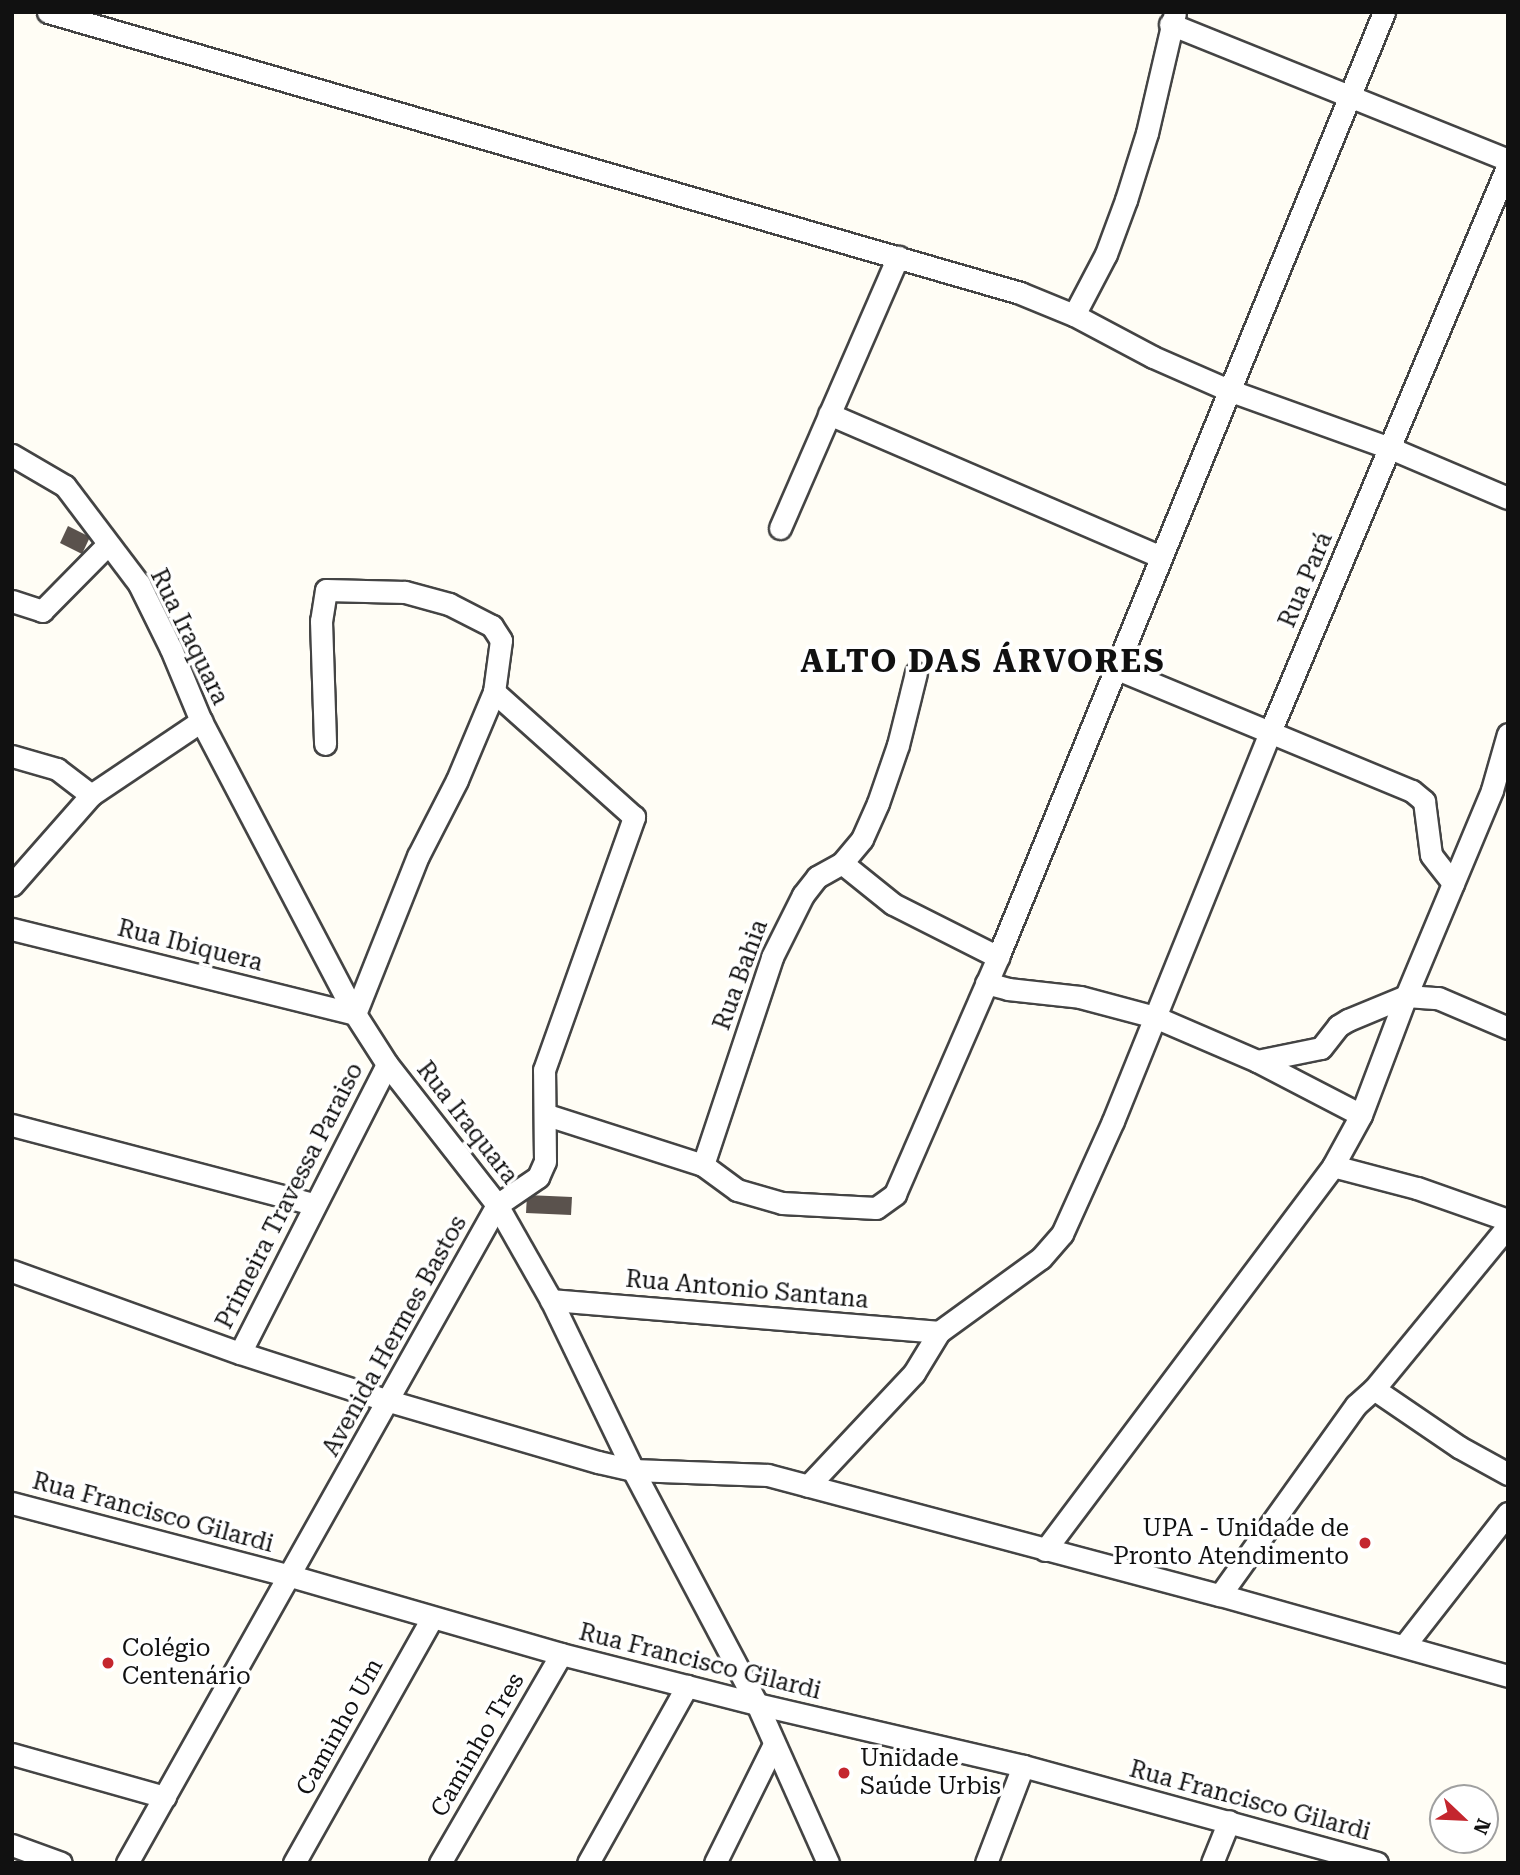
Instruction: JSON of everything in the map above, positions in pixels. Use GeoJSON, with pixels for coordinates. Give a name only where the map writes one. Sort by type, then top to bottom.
{"type":"FeatureCollection","features":[{"type":"Feature","properties":{"kind":"street"},"geometry":{"type":"LineString","coordinates":[[48,12],[1020,293],[1074,315],[1153,356],[1228,390],[1390,449],[1508,498]]}},
{"type":"Feature","properties":{"kind":"street"},"geometry":{"type":"LineString","coordinates":[[547,1115],[703,1165],[737,1190],[782,1203],[876,1208],[895,1194],[998,957],[1228,390],[1352,96],[1384,12]]}},
{"type":"Feature","properties":{"kind":"street"},"geometry":{"type":"LineString","coordinates":[[1074,315],[1106,254],[1126,200],[1147,133],[1172,18],[1508,162]]}},
{"type":"Feature","properties":{"kind":"street","name":"Rua Pará"},"geometry":{"type":"LineString","coordinates":[[939,1332],[1041,1258],[1062,1234],[1155,1017],[1270,732],[1508,162]]}},
{"type":"Feature","properties":{"kind":"street"},"geometry":{"type":"LineString","coordinates":[[780,528],[898,256]]}},
{"type":"Feature","properties":{"kind":"street"},"geometry":{"type":"LineString","coordinates":[[829,414],[1161,557]]}},
{"type":"Feature","properties":{"kind":"street","name":"Rua Iraquara"},"geometry":{"type":"LineString","coordinates":[[12,455],[65,486],[139,584],[171,649],[201,721],[355,1014],[387,1064],[497,1205],[551,1300],[633,1470],[757,1704],[828,1863]]}},
{"type":"Feature","properties":{"kind":"street"},"geometry":{"type":"LineString","coordinates":[[12,601],[42,611],[107,545]]}},
{"type":"Feature","properties":{"kind":"street"},"geometry":{"type":"LineString","coordinates":[[325,744],[321,621],[326,590],[405,592],[449,604],[492,626],[501,640],[494,692],[457,780],[418,856],[355,1014]]}},
{"type":"Feature","properties":{"kind":"street"},"geometry":{"type":"LineString","coordinates":[[1115,668],[1412,791],[1424,801],[1431,855],[1453,883]]}},
{"type":"Feature","properties":{"kind":"street","name":"Rua Bahia"},"geometry":{"type":"LineString","coordinates":[[703,1165],[772,957],[787,923],[817,877],[842,863],[862,839],[878,803],[916,673]]}},
{"type":"Feature","properties":{"kind":"street","name":"Avenida Hermes Bastos"},"geometry":{"type":"LineString","coordinates":[[127,1863],[291,1576],[497,1205],[538,1177],[545,1161],[547,1115],[544,1070],[634,817],[494,692]]}},
{"type":"Feature","properties":{"kind":"street"},"geometry":{"type":"LineString","coordinates":[[12,885],[91,795],[201,721]]}},
{"type":"Feature","properties":{"kind":"street"},"geometry":{"type":"LineString","coordinates":[[1045,1550],[1333,1166],[1361,1115],[1453,883],[1500,788],[1508,734]]}},
{"type":"Feature","properties":{"kind":"street"},"geometry":{"type":"LineString","coordinates":[[12,757],[57,769],[91,795]]}},
{"type":"Feature","properties":{"kind":"street"},"geometry":{"type":"LineString","coordinates":[[842,863],[893,904],[998,957]]}},
{"type":"Feature","properties":{"kind":"street","name":"Rua Ibiquera"},"geometry":{"type":"LineString","coordinates":[[12,929],[355,1014]]}},
{"type":"Feature","properties":{"kind":"street"},"geometry":{"type":"LineString","coordinates":[[986,983],[1008,989],[1080,997],[1155,1017],[1257,1061],[1361,1115]]}},
{"type":"Feature","properties":{"kind":"street"},"geometry":{"type":"LineString","coordinates":[[1257,1061],[1321,1048],[1338,1026],[1406,996],[1438,998],[1508,1028]]}},
{"type":"Feature","properties":{"kind":"street","name":"Primeira Travessa Paraiso"},"geometry":{"type":"LineString","coordinates":[[240,1353],[387,1064]]}},
{"type":"Feature","properties":{"kind":"street"},"geometry":{"type":"LineString","coordinates":[[12,1125],[314,1204]]}},
{"type":"Feature","properties":{"kind":"street"},"geometry":{"type":"LineString","coordinates":[[1333,1166],[1417,1188],[1508,1220]]}},
{"type":"Feature","properties":{"kind":"street"},"geometry":{"type":"LineString","coordinates":[[1220,1595],[1356,1405],[1374,1389],[1508,1226]]}},
{"type":"Feature","properties":{"kind":"street"},"geometry":{"type":"LineString","coordinates":[[12,1271],[240,1353],[529,1443],[633,1470],[768,1475],[1220,1595],[1508,1676]]}},
{"type":"Feature","properties":{"kind":"street","name":"Rua Antonio Santana"},"geometry":{"type":"LineString","coordinates":[[551,1300],[939,1332]]}},
{"type":"Feature","properties":{"kind":"street"},"geometry":{"type":"LineString","coordinates":[[808,1486],[914,1373],[939,1332]]}},
{"type":"Feature","properties":{"kind":"street"},"geometry":{"type":"LineString","coordinates":[[1374,1389],[1460,1447],[1508,1474]]}},
{"type":"Feature","properties":{"kind":"street","name":"Rua Francisco Gilardi"},"geometry":{"type":"LineString","coordinates":[[12,1503],[291,1576],[561,1654],[757,1704],[1023,1766],[1377,1863]]}},
{"type":"Feature","properties":{"kind":"street"},"geometry":{"type":"LineString","coordinates":[[1404,1646],[1508,1513]]}},
{"type":"Feature","properties":{"kind":"street","name":"Caminho Um"},"geometry":{"type":"LineString","coordinates":[[294,1863],[432,1618]]}},
{"type":"Feature","properties":{"kind":"street","name":"Caminho Tres"},"geometry":{"type":"LineString","coordinates":[[440,1863],[561,1654]]}},
{"type":"Feature","properties":{"kind":"street"},"geometry":{"type":"LineString","coordinates":[[588,1863],[687,1686]]}},
{"type":"Feature","properties":{"kind":"street"},"geometry":{"type":"LineString","coordinates":[[715,1863],[774,1744]]}},
{"type":"Feature","properties":{"kind":"street"},"geometry":{"type":"LineString","coordinates":[[12,1754],[165,1797]]}},
{"type":"Feature","properties":{"kind":"street"},"geometry":{"type":"LineString","coordinates":[[986,1863],[1023,1766]]}},
{"type":"Feature","properties":{"kind":"street"},"geometry":{"type":"LineString","coordinates":[[1212,1863],[1229,1821]]}},
{"type":"Feature","properties":{"kind":"street"},"geometry":{"type":"LineString","coordinates":[[12,1845],[61,1863]]}},
{"type":"Feature","properties":{"kind":"building"},"geometry":{"type":"Polygon","coordinates":[[[68,526],[90,537],[82,554],[60,543],[68,526]]]}},
{"type":"Feature","properties":{"kind":"building"},"geometry":{"type":"Polygon","coordinates":[[[527,1195],[572,1197],[571,1215],[526,1213],[527,1195]]]}},
{"type":"Feature","properties":{"kind":"place","name":"UPA - Unidade de Pronto Atendimento"},"geometry":{"type":"Point","coordinates":[1365,1543]}},
{"type":"Feature","properties":{"kind":"place","name":"Colégio Centenário"},"geometry":{"type":"Point","coordinates":[108,1663]}},
{"type":"Feature","properties":{"kind":"place","name":"Unidade Saúde Urbis"},"geometry":{"type":"Point","coordinates":[844,1773]}},
{"type":"Feature","properties":{"kind":"district","name":"ALTO DAS ÁRVORES"},"geometry":{"type":"Point","coordinates":[983,661]}}]}
